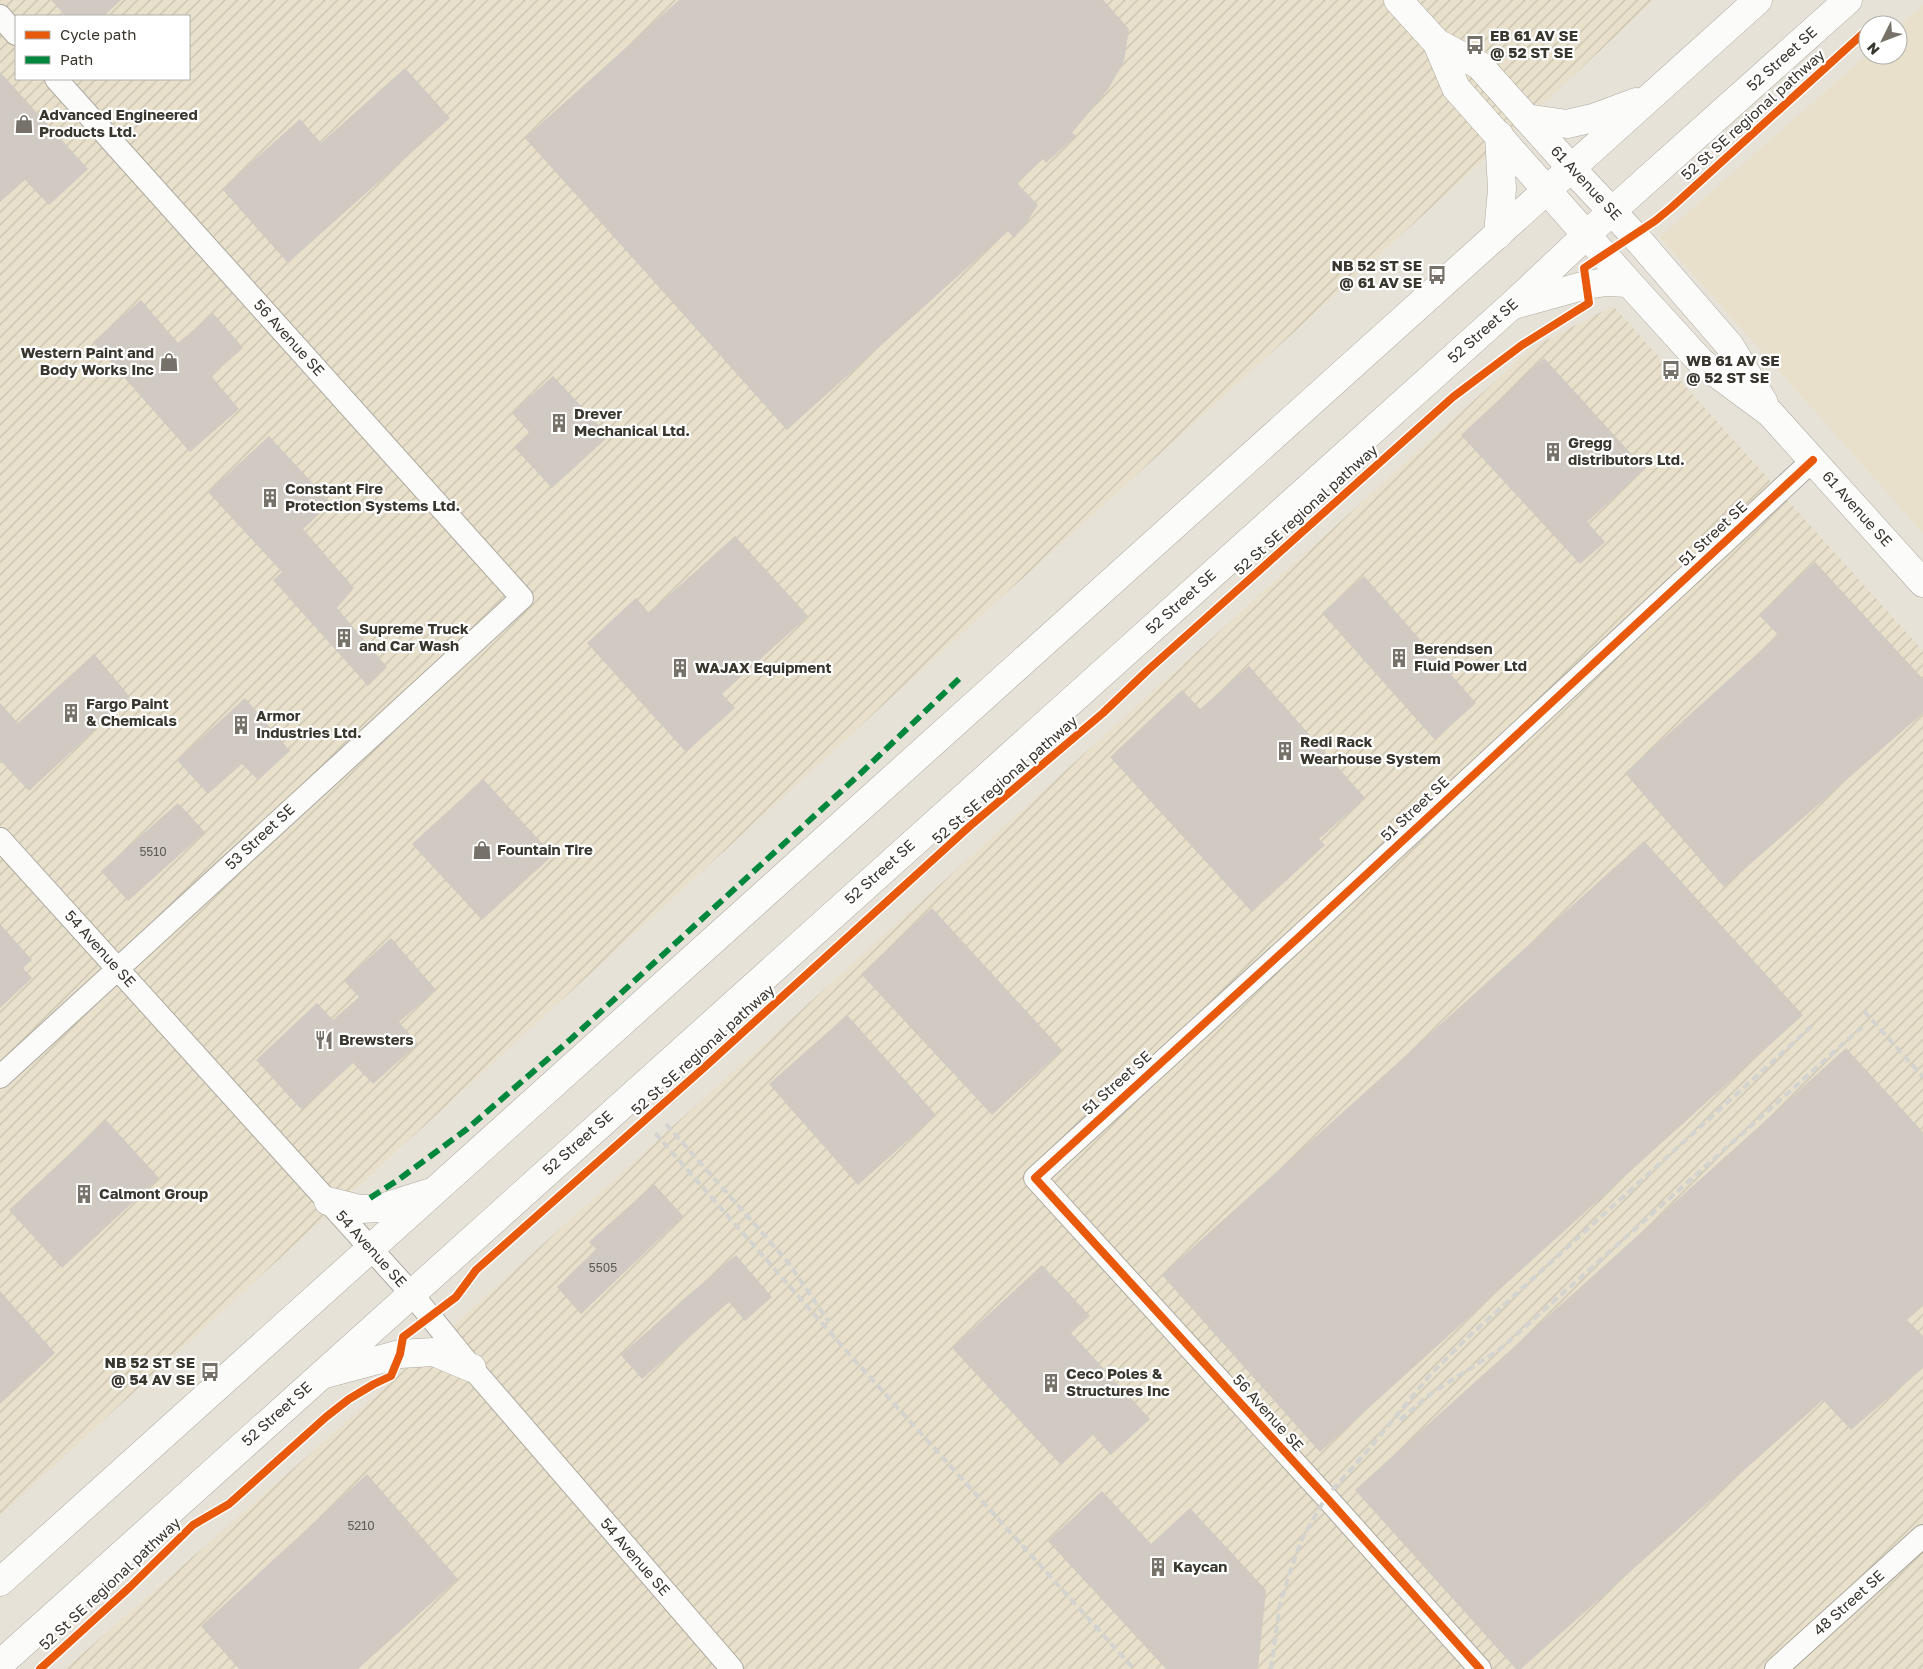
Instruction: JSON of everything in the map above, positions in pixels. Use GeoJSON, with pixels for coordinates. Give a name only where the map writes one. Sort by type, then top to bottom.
{"type":"FeatureCollection","features":[{"type":"Feature","properties":{"kind":"main road","name":"61 Avenue SE"},"geometry":{"type":"LineString","coordinates":[[1398,0],[1437,43],[1456,88],[1629,283],[1701,362],[1770,413],[1923,583]]}},
{"type":"Feature","properties":{"kind":"main road"},"geometry":{"type":"LineString","coordinates":[[0,1582],[1758,0]]}},
{"type":"Feature","properties":{"kind":"main road","name":"52 Street SE"},"geometry":{"type":"LineString","coordinates":[[0,1664],[1848,0]]}},
{"type":"Feature","properties":{"kind":"main road","name":"61 Avenue SE"},"geometry":{"type":"LineString","coordinates":[[1437,43],[1479,65],[1612,211],[1730,346],[1770,413]]}},
{"type":"Feature","properties":{"kind":"main road"},"geometry":{"type":"LineString","coordinates":[[1526,118],[1567,124],[1593,118],[1651,96]]}},
{"type":"Feature","properties":{"kind":"main road"},"geometry":{"type":"LineString","coordinates":[[1498,135],[1502,189],[1498,235]]}},
{"type":"Feature","properties":{"kind":"main road"},"geometry":{"type":"LineString","coordinates":[[1510,306],[1586,285],[1606,282],[1629,283]]}},
{"type":"Feature","properties":{"kind":"main road"},"geometry":{"type":"LineString","coordinates":[[328,1201],[360,1209],[382,1208],[436,1190]]}},
{"type":"Feature","properties":{"kind":"main road"},"geometry":{"type":"LineString","coordinates":[[319,1376],[400,1354],[434,1352],[472,1368]]}},
{"type":"Feature","properties":{"kind":"street"},"geometry":{"type":"LineString","coordinates":[[0,16],[15,33]]}},
{"type":"Feature","properties":{"kind":"street","name":"56 Avenue SE"},"geometry":{"type":"LineString","coordinates":[[57,80],[522,598]]}},
{"type":"Feature","properties":{"kind":"street","name":"51 Street SE"},"geometry":{"type":"LineString","coordinates":[[1035,1178],[1300,936],[1814,460]]}},
{"type":"Feature","properties":{"kind":"street","name":"53 Street SE"},"geometry":{"type":"LineString","coordinates":[[0,1077],[522,598]]}},
{"type":"Feature","properties":{"kind":"street","name":"54 Avenue SE"},"geometry":{"type":"LineString","coordinates":[[0,839],[411,1293],[472,1368],[732,1669]]}},
{"type":"Feature","properties":{"kind":"street","name":"56 Avenue SE"},"geometry":{"type":"LineString","coordinates":[[1035,1178],[1480,1669]]}},
{"type":"Feature","properties":{"kind":"street","name":"48 Street SE"},"geometry":{"type":"LineString","coordinates":[[1776,1669],[1923,1536]]}},
{"type":"Feature","properties":{"kind":"shaded area"},"geometry":{"type":"Polygon","coordinates":[[[0,0],[1654,0],[1452,189],[940,653],[0,1515],[0,0]]]}},
{"type":"Feature","properties":{"kind":"shaded area"},"geometry":{"type":"Polygon","coordinates":[[[1923,5],[1923,533],[1660,237],[1858,63],[1858,65],[1908,65],[1908,18],[1923,5]]]}},
{"type":"Feature","properties":{"kind":"shaded area"},"geometry":{"type":"Polygon","coordinates":[[[1613,306],[1923,651],[1923,1669],[65,1669],[361,1409],[1533,347],[1613,306]]]}},
{"type":"Feature","properties":{"kind":"building"},"geometry":{"type":"Polygon","coordinates":[[[51,0],[121,0],[105,15],[65,15],[51,0]]]}},
{"type":"Feature","properties":{"kind":"building"},"geometry":{"type":"Polygon","coordinates":[[[679,0],[1103,0],[1129,29],[1124,61],[1109,88],[1072,133],[1076,136],[1046,163],[1043,159],[1017,183],[1038,205],[1014,238],[1008,231],[787,430],[525,138],[679,0]]]}},
{"type":"Feature","properties":{"kind":"building"},"geometry":{"type":"Polygon","coordinates":[[[405,68],[450,118],[288,263],[222,189],[300,119],[321,143],[405,68]]]}},
{"type":"Feature","properties":{"kind":"building","name":"Advanced Engineered Products Ltd."},"geometry":{"type":"Polygon","coordinates":[[[0,72],[88,169],[49,205],[25,180],[0,202],[0,72]]]}},
{"type":"Feature","properties":{"kind":"building","name":"Western Paint and Body Works Inc"},"geometry":{"type":"Polygon","coordinates":[[[141,300],[178,343],[213,313],[243,348],[211,376],[239,409],[190,452],[93,342],[141,300]]]}},
{"type":"Feature","properties":{"kind":"building","name":"Gregg distributors Ltd."},"geometry":{"type":"Polygon","coordinates":[[[1544,358],[1645,469],[1587,522],[1605,542],[1580,564],[1461,435],[1544,358]]]}},
{"type":"Feature","properties":{"kind":"building","name":"Drever Mechanical Ltd."},"geometry":{"type":"Polygon","coordinates":[[[553,376],[609,436],[552,488],[514,447],[530,433],[512,413],[553,376]]]}},
{"type":"Feature","properties":{"kind":"building"},"geometry":{"type":"Polygon","coordinates":[[[269,436],[331,503],[303,529],[354,588],[337,608],[387,667],[368,686],[273,580],[282,572],[208,492],[269,436]]]}},
{"type":"Feature","properties":{"kind":"building","name":"WAJAX Equipment"},"geometry":{"type":"Polygon","coordinates":[[[735,536],[808,616],[722,694],[735,708],[686,752],[587,643],[636,598],[649,613],[735,536]]]}},
{"type":"Feature","properties":{"kind":"building"},"geometry":{"type":"Polygon","coordinates":[[[1815,562],[1923,679],[1923,713],[1724,887],[1625,773],[1778,635],[1759,615],[1815,562]]]}},
{"type":"Feature","properties":{"kind":"building","name":"Berendsen Fluid Power Ltd"},"geometry":{"type":"Polygon","coordinates":[[[1364,576],[1476,703],[1435,740],[1322,613],[1364,576]]]}},
{"type":"Feature","properties":{"kind":"building","name":"Fargo Paint & Chemicals"},"geometry":{"type":"Polygon","coordinates":[[[94,654],[130,697],[29,791],[0,760],[0,703],[18,723],[94,654]]]}},
{"type":"Feature","properties":{"kind":"building"},"geometry":{"type":"Polygon","coordinates":[[[1249,666],[1365,798],[1319,839],[1325,845],[1252,912],[1110,757],[1182,690],[1200,709],[1249,666]]]}},
{"type":"Feature","properties":{"kind":"building","name":"Armor Industries Ltd."},"geometry":{"type":"Polygon","coordinates":[[[245,698],[290,751],[258,780],[242,764],[208,794],[177,760],[245,698]]]}},
{"type":"Feature","properties":{"kind":"building","name":"Fountain Tire"},"geometry":{"type":"Polygon","coordinates":[[[483,779],[553,855],[482,920],[412,844],[483,779]]]}},
{"type":"Feature","properties":{"kind":"building"},"geometry":{"type":"Polygon","coordinates":[[[178,803],[205,832],[128,901],[101,871],[178,803]]]}},
{"type":"Feature","properties":{"kind":"building"},"geometry":{"type":"Polygon","coordinates":[[[1644,841],[1803,1015],[1320,1452],[1162,1275],[1644,841]]]}},
{"type":"Feature","properties":{"kind":"building"},"geometry":{"type":"Polygon","coordinates":[[[932,908],[1062,1050],[992,1115],[861,974],[932,908]]]}},
{"type":"Feature","properties":{"kind":"building"},"geometry":{"type":"Polygon","coordinates":[[[0,924],[32,960],[23,968],[32,978],[0,1008],[0,924]]]}},
{"type":"Feature","properties":{"kind":"building"},"geometry":{"type":"Polygon","coordinates":[[[391,938],[436,990],[399,1022],[418,1044],[373,1084],[353,1063],[302,1110],[256,1060],[317,1003],[333,1020],[359,997],[344,981],[391,938]]]}},
{"type":"Feature","properties":{"kind":"building"},"geometry":{"type":"Polygon","coordinates":[[[847,1015],[936,1115],[858,1185],[769,1084],[847,1015]]]}},
{"type":"Feature","properties":{"kind":"building"},"geometry":{"type":"Polygon","coordinates":[[[1846,1048],[1923,1132],[1923,1306],[1907,1320],[1923,1336],[1923,1368],[1851,1430],[1823,1400],[1521,1669],[1516,1669],[1355,1490],[1846,1048]]]}},
{"type":"Feature","properties":{"kind":"building","name":"Calmont Group"},"geometry":{"type":"Polygon","coordinates":[[[106,1120],[159,1178],[62,1268],[9,1210],[106,1120]]]}},
{"type":"Feature","properties":{"kind":"building"},"geometry":{"type":"Polygon","coordinates":[[[654,1184],[683,1216],[581,1314],[557,1287],[596,1249],[589,1242],[654,1184]]]}},
{"type":"Feature","properties":{"kind":"building"},"geometry":{"type":"Polygon","coordinates":[[[736,1255],[772,1297],[745,1321],[729,1302],[642,1379],[621,1355],[736,1255]]]}},
{"type":"Feature","properties":{"kind":"building","name":"Ceco Poles & Structures Inc"},"geometry":{"type":"Polygon","coordinates":[[[1042,1265],[1090,1316],[1071,1333],[1150,1419],[1111,1455],[1093,1435],[1061,1465],[952,1348],[1042,1265]]]}},
{"type":"Feature","properties":{"kind":"building"},"geometry":{"type":"Polygon","coordinates":[[[0,1291],[55,1353],[0,1404],[0,1291]]]}},
{"type":"Feature","properties":{"kind":"building"},"geometry":{"type":"Polygon","coordinates":[[[367,1474],[458,1579],[358,1669],[239,1669],[201,1626],[367,1474]]]}},
{"type":"Feature","properties":{"kind":"building","name":"Kaycan"},"geometry":{"type":"Polygon","coordinates":[[[1102,1491],[1151,1544],[1190,1508],[1266,1590],[1258,1669],[1166,1669],[1048,1541],[1102,1491]]]}},
{"type":"Feature","properties":{"kind":"railway"},"geometry":{"type":"LineString","coordinates":[[1864,1011],[1923,1077]]}},
{"type":"Feature","properties":{"kind":"railway"},"geometry":{"type":"LineString","coordinates":[[1271,1669],[1280,1604],[1291,1569],[1302,1539],[1326,1497],[1430,1375],[1465,1340],[1814,1024]]}},
{"type":"Feature","properties":{"kind":"railway"},"geometry":{"type":"LineString","coordinates":[[1400,1420],[1433,1392],[1499,1350],[1862,1027]]}},
{"type":"Feature","properties":{"kind":"railway"},"geometry":{"type":"LineString","coordinates":[[666,1124],[787,1261],[829,1322]]}},
{"type":"Feature","properties":{"kind":"railway"},"geometry":{"type":"LineString","coordinates":[[655,1133],[850,1355],[1134,1669]]}},
{"type":"Feature","properties":{"kind":"marked path"},"geometry":{"type":"LineString","coordinates":[[370,1198],[398,1180],[467,1129],[571,1039],[861,773],[961,677]]}},
{"type":"Feature","properties":{"kind":"cycle path","name":"52 St SE regional pathway"},"geometry":{"type":"LineString","coordinates":[[40,1669],[130,1587],[193,1525],[229,1504],[326,1417],[349,1399],[391,1376],[400,1354],[403,1337],[456,1297],[476,1270],[707,1065],[970,826],[1103,713],[1148,670],[1453,397],[1522,345],[1589,303],[1584,268],[1655,221],[1672,207],[1858,38]]}},
{"type":"Feature","properties":{"kind":"cycle path"},"geometry":{"type":"LineString","coordinates":[[1480,1669],[1035,1178],[1300,936],[1813,460]]}},
{"type":"Feature","properties":{"kind":"place","name":"EB 61 AV SE @ 52 ST SE"},"geometry":{"type":"Point","coordinates":[1475,45]}},
{"type":"Feature","properties":{"kind":"place","name":"Advanced Engineered Products Ltd."},"geometry":{"type":"Point","coordinates":[24,124]}},
{"type":"Feature","properties":{"kind":"place","name":"NB 52 ST SE @ 61 AV SE"},"geometry":{"type":"Point","coordinates":[1437,275]}},
{"type":"Feature","properties":{"kind":"place","name":"Western Paint and Body Works Inc"},"geometry":{"type":"Point","coordinates":[169,362]}},
{"type":"Feature","properties":{"kind":"place","name":"WB 61 AV SE @ 52 ST SE"},"geometry":{"type":"Point","coordinates":[1671,370]}},
{"type":"Feature","properties":{"kind":"place","name":"Drever Mechanical Ltd."},"geometry":{"type":"Point","coordinates":[559,423]}},
{"type":"Feature","properties":{"kind":"place","name":"Gregg distributors Ltd."},"geometry":{"type":"Point","coordinates":[1553,452]}},
{"type":"Feature","properties":{"kind":"place","name":"Constant Fire Protection Systems Ltd."},"geometry":{"type":"Point","coordinates":[270,498]}},
{"type":"Feature","properties":{"kind":"place","name":"Supreme Truck and Car Wash"},"geometry":{"type":"Point","coordinates":[344,638]}},
{"type":"Feature","properties":{"kind":"place","name":"Berendsen Fluid Power Ltd"},"geometry":{"type":"Point","coordinates":[1399,658]}},
{"type":"Feature","properties":{"kind":"place","name":"WAJAX Equipment"},"geometry":{"type":"Point","coordinates":[680,668]}},
{"type":"Feature","properties":{"kind":"place","name":"Fargo Paint & Chemicals"},"geometry":{"type":"Point","coordinates":[71,713]}},
{"type":"Feature","properties":{"kind":"place","name":"Armor Industries Ltd."},"geometry":{"type":"Point","coordinates":[241,725]}},
{"type":"Feature","properties":{"kind":"place","name":"Redi Rack Wearhouse System"},"geometry":{"type":"Point","coordinates":[1285,751]}},
{"type":"Feature","properties":{"kind":"place","name":"Fountain Tire"},"geometry":{"type":"Point","coordinates":[482,850]}},
{"type":"Feature","properties":{"kind":"place","name":"Brewsters"},"geometry":{"type":"Point","coordinates":[324,1040]}},
{"type":"Feature","properties":{"kind":"place","name":"Calmont Group"},"geometry":{"type":"Point","coordinates":[84,1194]}},
{"type":"Feature","properties":{"kind":"place","name":"NB 52 ST SE @ 54 AV SE"},"geometry":{"type":"Point","coordinates":[210,1372]}},
{"type":"Feature","properties":{"kind":"place","name":"Ceco Poles & Structures Inc"},"geometry":{"type":"Point","coordinates":[1051,1383]}},
{"type":"Feature","properties":{"kind":"place","name":"Kaycan"},"geometry":{"type":"Point","coordinates":[1158,1567]}}]}
